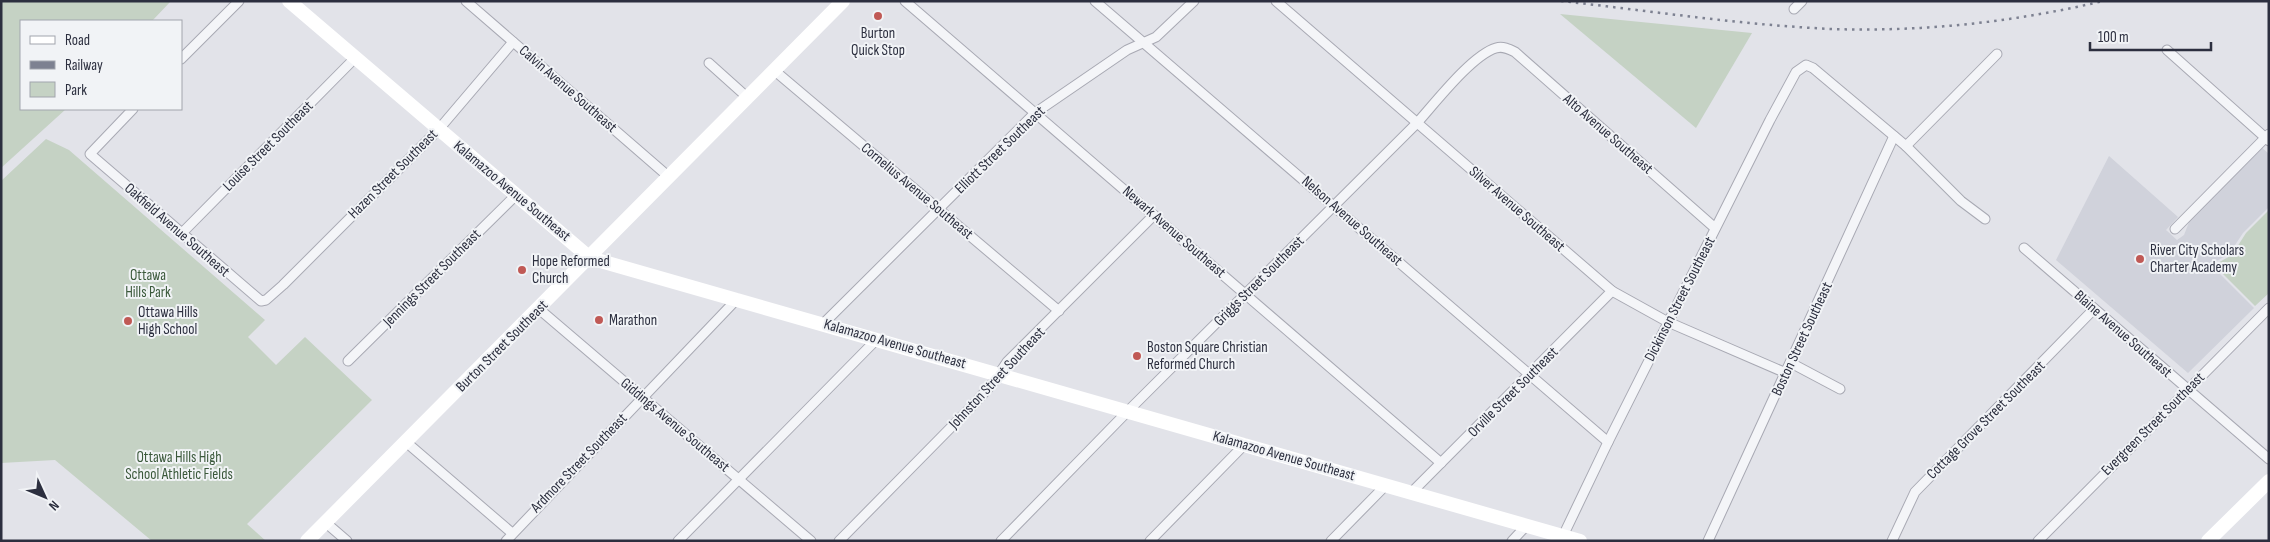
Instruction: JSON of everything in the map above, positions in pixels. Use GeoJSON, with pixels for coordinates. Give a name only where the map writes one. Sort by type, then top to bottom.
{"type":"FeatureCollection","features":[{"type":"Feature","properties":{"kind":"main road","name":"Kalamazoo Avenue Southeast"},"geometry":{"type":"LineString","coordinates":[[289,1],[590,258],[824,323],[1127,412],[1245,444],[1580,541]]}},
{"type":"Feature","properties":{"kind":"main road","name":"Burton Street Southeast"},"geometry":{"type":"LineString","coordinates":[[307,541],[844,1]]}},
{"type":"Feature","properties":{"kind":"main road"},"geometry":{"type":"LineString","coordinates":[[2208,541],[2269,481]]}},
{"type":"Feature","properties":{"kind":"street"},"geometry":{"type":"LineString","coordinates":[[182,57],[239,1]]}},
{"type":"Feature","properties":{"kind":"street","name":"Calvin Avenue Southeast"},"geometry":{"type":"LineString","coordinates":[[466,1],[669,177]]}},
{"type":"Feature","properties":{"kind":"street","name":"Newark Avenue Southeast"},"geometry":{"type":"LineString","coordinates":[[905,1],[1441,463]]}},
{"type":"Feature","properties":{"kind":"street","name":"Nelson Avenue Southeast"},"geometry":{"type":"LineString","coordinates":[[1096,1],[1608,442]]}},
{"type":"Feature","properties":{"kind":"street","name":"Elliott Street Southeast"},"geometry":{"type":"LineString","coordinates":[[824,323],[1035,113],[1142,41],[1156,37],[1194,1]]}},
{"type":"Feature","properties":{"kind":"street","name":"Silver Avenue Southeast"},"geometry":{"type":"LineString","coordinates":[[1276,1],[1612,291],[1668,322],[1786,373]]}},
{"type":"Feature","properties":{"kind":"street"},"geometry":{"type":"LineString","coordinates":[[1794,9],[1802,1]]}},
{"type":"Feature","properties":{"kind":"street","name":"Hazen Street Southeast"},"geometry":{"type":"LineString","coordinates":[[266,300],[438,129],[513,42]]}},
{"type":"Feature","properties":{"kind":"street","name":"Griggs Street Southeast"},"geometry":{"type":"LineString","coordinates":[[1000,541],[1417,123],[1462,73],[1486,52],[1498,47]]}},
{"type":"Feature","properties":{"kind":"street","name":"Alto Avenue Southeast"},"geometry":{"type":"LineString","coordinates":[[1498,47],[1506,47],[1514,52],[1716,228]]}},
{"type":"Feature","properties":{"kind":"street"},"geometry":{"type":"LineString","coordinates":[[2167,50],[2267,137],[2175,230]]}},
{"type":"Feature","properties":{"kind":"street"},"geometry":{"type":"LineString","coordinates":[[1906,146],[1996,54]]}},
{"type":"Feature","properties":{"kind":"street","name":"Louise Street Southeast"},"geometry":{"type":"LineString","coordinates":[[182,233],[355,58]]}},
{"type":"Feature","properties":{"kind":"street"},"geometry":{"type":"LineString","coordinates":[[709,63],[748,98]]}},
{"type":"Feature","properties":{"kind":"street","name":"Dickinson Street Southeast"},"geometry":{"type":"LineString","coordinates":[[1563,536],[1668,322],[1796,72],[1803,66],[1813,68],[1894,136]]}},
{"type":"Feature","properties":{"kind":"street","name":"Cornelius Avenue Southeast"},"geometry":{"type":"LineString","coordinates":[[775,71],[1059,311]]}},
{"type":"Feature","properties":{"kind":"street","name":"Oakfield Avenue Southeast"},"geometry":{"type":"LineString","coordinates":[[132,110],[90,154],[248,292],[261,302],[266,300]]}},
{"type":"Feature","properties":{"kind":"street"},"geometry":{"type":"LineString","coordinates":[[1894,136],[1955,195],[1986,219]]}},
{"type":"Feature","properties":{"kind":"street","name":"Boston Street Southeast"},"geometry":{"type":"LineString","coordinates":[[1708,541],[1894,136]]}},
{"type":"Feature","properties":{"kind":"street","name":"Jennings Street Southeast"},"geometry":{"type":"LineString","coordinates":[[348,361],[516,195]]}},
{"type":"Feature","properties":{"kind":"street","name":"Johnston Street Southeast"},"geometry":{"type":"LineString","coordinates":[[839,541],[973,405],[1007,362],[1154,214]]}},
{"type":"Feature","properties":{"kind":"street","name":"Blaine Avenue Southeast"},"geometry":{"type":"LineString","coordinates":[[2024,248],[2269,458]]}},
{"type":"Feature","properties":{"kind":"street","name":"Orville Street Southeast"},"geometry":{"type":"LineString","coordinates":[[1412,492],[1531,376],[1612,291]]}},
{"type":"Feature","properties":{"kind":"street","name":"Ardmore Street Southeast"},"geometry":{"type":"LineString","coordinates":[[506,541],[512,532],[737,299]]}},
{"type":"Feature","properties":{"kind":"street","name":"Evergreen Street Southeast"},"geometry":{"type":"LineString","coordinates":[[2038,541],[2269,308]]}},
{"type":"Feature","properties":{"kind":"street","name":"Giddings Avenue Southeast"},"geometry":{"type":"LineString","coordinates":[[539,309],[811,541]]}},
{"type":"Feature","properties":{"kind":"street","name":"Cottage Grove Street Southeast"},"geometry":{"type":"LineString","coordinates":[[1892,541],[1915,492],[2094,309]]}},
{"type":"Feature","properties":{"kind":"street"},"geometry":{"type":"LineString","coordinates":[[678,541],[877,339]]}},
{"type":"Feature","properties":{"kind":"street"},"geometry":{"type":"LineString","coordinates":[[1791,363],[1840,389]]}},
{"type":"Feature","properties":{"kind":"street"},"geometry":{"type":"LineString","coordinates":[[406,442],[512,532]]}},
{"type":"Feature","properties":{"kind":"street"},"geometry":{"type":"LineString","coordinates":[[1150,541],[1245,444]]}},
{"type":"Feature","properties":{"kind":"street"},"geometry":{"type":"LineString","coordinates":[[1331,541],[1386,485]]}},
{"type":"Feature","properties":{"kind":"street"},"geometry":{"type":"LineString","coordinates":[[325,522],[347,541]]}},
{"type":"Feature","properties":{"kind":"street"},"geometry":{"type":"LineString","coordinates":[[1512,541],[1526,526]]}},
{"type":"Feature","properties":{"kind":"shaded area","name":"River City Scholars Charter Academy"},"geometry":{"type":"Polygon","coordinates":[[[2260,146],[2269,154],[2269,207],[2243,233],[2229,254],[2213,263],[2216,270],[2254,308],[2188,373],[2056,260],[2109,156],[2178,217],[2166,230],[2177,240],[2184,235],[2191,217],[2260,146]]]}},
{"type":"Feature","properties":{"kind":"green space"},"geometry":{"type":"Polygon","coordinates":[[[1,1],[171,1],[153,20],[20,20],[20,110],[65,110],[1,168],[1,1]]]}},
{"type":"Feature","properties":{"kind":"green space"},"geometry":{"type":"Polygon","coordinates":[[[1560,14],[1752,33],[1696,128],[1560,14]]]}},
{"type":"Feature","properties":{"kind":"green space","name":"Ottawa Hills High School Athletic Fields"},"geometry":{"type":"Polygon","coordinates":[[[46,139],[69,150],[265,320],[248,337],[276,365],[305,337],[372,400],[247,524],[266,541],[152,541],[55,460],[1,463],[1,181],[46,139]]]}},
{"type":"Feature","properties":{"kind":"green space"},"geometry":{"type":"Polygon","coordinates":[[[2269,210],[2269,293],[2255,306],[2218,269],[2216,264],[2232,255],[2246,233],[2269,210]]]}},
{"type":"Feature","properties":{"kind":"railway"},"geometry":{"type":"LineString","coordinates":[[1561,1],[1764,24],[1866,30],[1935,27],[2003,20],[2103,1]]}},
{"type":"Feature","properties":{"kind":"place","name":"Burton Quick Stop"},"geometry":{"type":"Point","coordinates":[878,16]}},
{"type":"Feature","properties":{"kind":"place","name":"River City Scholars Charter Academy"},"geometry":{"type":"Point","coordinates":[2140,259]}},
{"type":"Feature","properties":{"kind":"place","name":"Hope Reformed Church"},"geometry":{"type":"Point","coordinates":[522,270]}},
{"type":"Feature","properties":{"kind":"place","name":"Marathon"},"geometry":{"type":"Point","coordinates":[599,320]}},
{"type":"Feature","properties":{"kind":"place","name":"Ottawa Hills High School"},"geometry":{"type":"Point","coordinates":[128,321]}},
{"type":"Feature","properties":{"kind":"place","name":"Boston Square Christian Reformed Church"},"geometry":{"type":"Point","coordinates":[1137,356]}},
{"type":"Feature","properties":{"kind":"park label","name":"Ottawa Hills Park"},"geometry":{"type":"Point","coordinates":[148,284]}}]}
